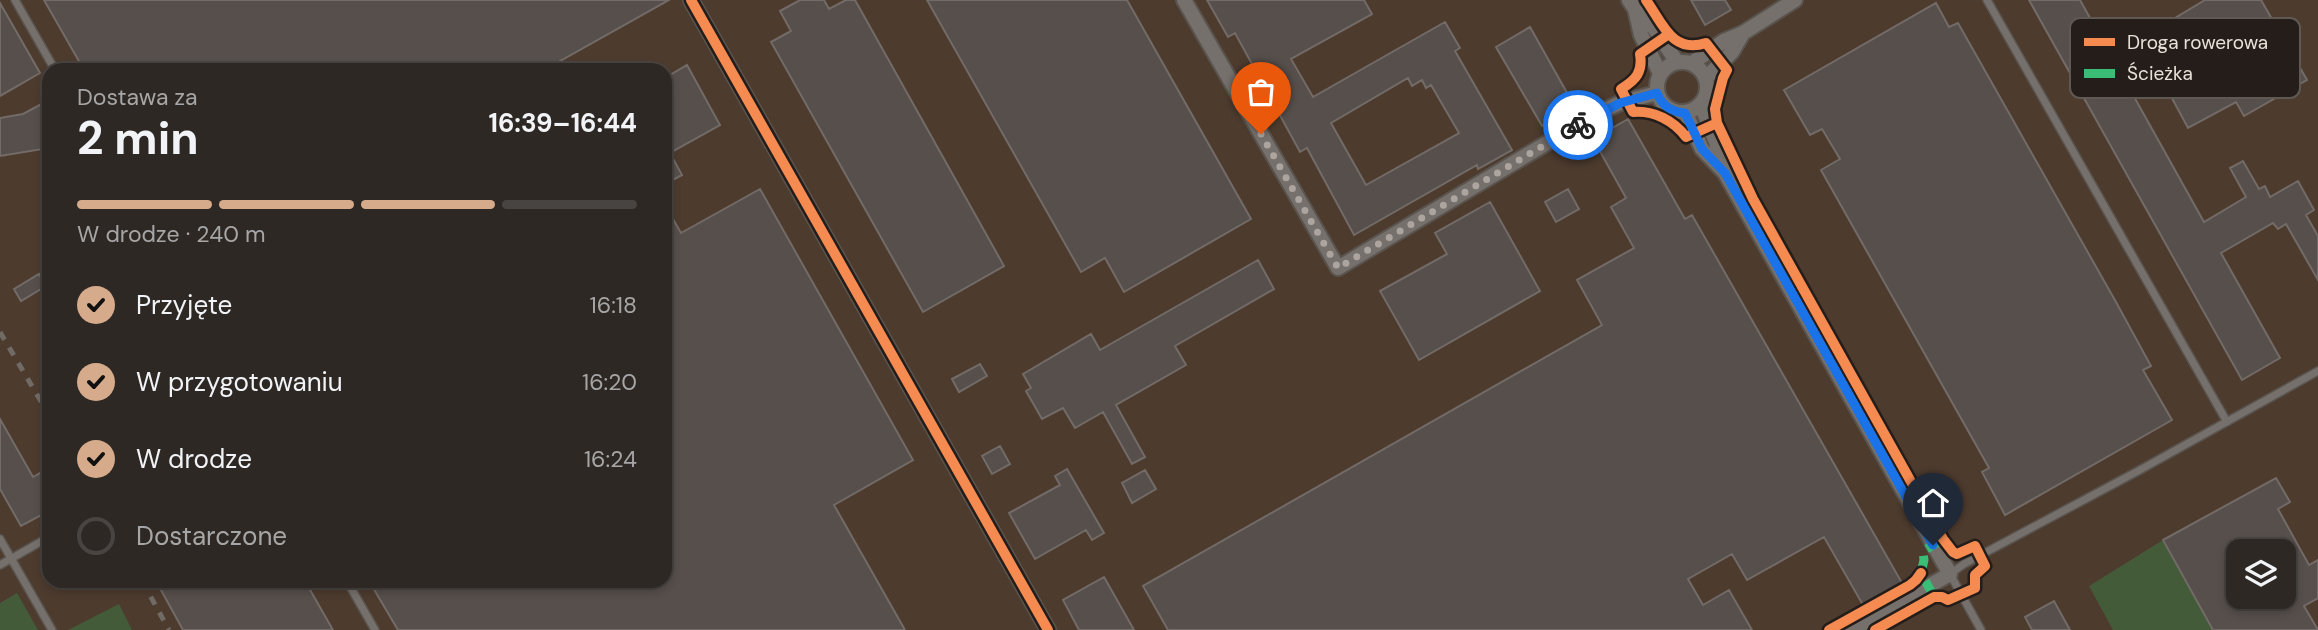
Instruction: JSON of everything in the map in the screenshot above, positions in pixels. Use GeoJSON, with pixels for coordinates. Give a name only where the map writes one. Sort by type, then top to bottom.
{"type":"FeatureCollection","features":[{"type":"Feature","properties":{"kind":"street"},"geometry":{"type":"LineString","coordinates":[[691,0],[1048,630]]}},
{"type":"Feature","properties":{"kind":"street"},"geometry":{"type":"LineString","coordinates":[[1184,0],[1338,268],[1592,116],[1620,103],[1657,93]]}},
{"type":"Feature","properties":{"kind":"street"},"geometry":{"type":"LineString","coordinates":[[1692,63],[1795,0]]}},
{"type":"Feature","properties":{"kind":"street"},"geometry":{"type":"LineString","coordinates":[[1632,5],[1641,34],[1660,73]]}},
{"type":"Feature","properties":{"kind":"street"},"geometry":{"type":"LineString","coordinates":[[1632,5],[1654,28],[1677,62]]}},
{"type":"Feature","properties":{"kind":"street"},"geometry":{"type":"LineString","coordinates":[[1706,78],[1732,52],[1743,33]]}},
{"type":"Feature","properties":{"kind":"street"},"geometry":{"type":"LineString","coordinates":[[1677,62],[1692,63],[1706,78],[1707,92],[1701,105],[1685,113],[1670,110],[1657,93],[1660,73],[1677,62]]}},
{"type":"Feature","properties":{"kind":"street"},"geometry":{"type":"LineString","coordinates":[[1701,105],[1725,173],[1950,575],[1851,630]]}},
{"type":"Feature","properties":{"kind":"street"},"geometry":{"type":"LineString","coordinates":[[1685,113],[1702,149],[1725,173]]}},
{"type":"Feature","properties":{"kind":"lane"},"geometry":{"type":"LineString","coordinates":[[15,0],[51,63]]}},
{"type":"Feature","properties":{"kind":"lane"},"geometry":{"type":"LineString","coordinates":[[1987,0],[2227,422]]}},
{"type":"Feature","properties":{"kind":"lane"},"geometry":{"type":"LineString","coordinates":[[1981,630],[1950,575],[1964,564],[2318,371]]}},
{"type":"Feature","properties":{"kind":"lane"},"geometry":{"type":"LineString","coordinates":[[0,539],[52,630]]}},
{"type":"Feature","properties":{"kind":"lane"},"geometry":{"type":"LineString","coordinates":[[0,565],[42,541]]}},
{"type":"Feature","properties":{"kind":"lane"},"geometry":{"type":"LineString","coordinates":[[351,588],[375,630]]}},
{"type":"Feature","properties":{"kind":"shaded area"},"geometry":{"type":"Polygon","coordinates":[[[0,0],[2318,0],[2318,630],[0,630],[0,0]]]}},
{"type":"Feature","properties":{"kind":"green space"},"geometry":{"type":"Polygon","coordinates":[[[2163,540],[2213,630],[2113,630],[2089,586],[2163,540]]]}},
{"type":"Feature","properties":{"kind":"green space"},"geometry":{"type":"Polygon","coordinates":[[[17,593],[38,630],[0,630],[0,603],[17,593]]]}},
{"type":"Feature","properties":{"kind":"green space"},"geometry":{"type":"Polygon","coordinates":[[[119,604],[132,630],[68,630],[119,604]]]}},
{"type":"Feature","properties":{"kind":"building"},"geometry":{"type":"Polygon","coordinates":[[[44,0],[669,0],[556,63],[80,63],[44,0]]]}},
{"type":"Feature","properties":{"kind":"building"},"geometry":{"type":"Polygon","coordinates":[[[800,0],[824,0],[829,9],[846,0],[855,0],[1004,266],[923,312],[771,42],[791,31],[780,11],[800,0]]]}},
{"type":"Feature","properties":{"kind":"building"},"geometry":{"type":"Polygon","coordinates":[[[927,0],[1127,0],[1251,219],[1124,292],[1105,258],[1081,272],[927,0]]]}},
{"type":"Feature","properties":{"kind":"building"},"geometry":{"type":"Polygon","coordinates":[[[1207,0],[1364,0],[1372,14],[1291,59],[1313,97],[1445,22],[1460,48],[1455,51],[1512,150],[1478,169],[1477,165],[1354,235],[1307,148],[1300,152],[1235,33],[1228,37],[1207,0]],[[1408,78],[1331,123],[1366,185],[1459,133],[1431,85],[1426,88],[1422,80],[1412,86],[1408,78]]]}},
{"type":"Feature","properties":{"kind":"building"},"geometry":{"type":"Polygon","coordinates":[[[1691,0],[1725,0],[1731,10],[1705,25],[1691,0]]]}},
{"type":"Feature","properties":{"kind":"building"},"geometry":{"type":"Polygon","coordinates":[[[2029,0],[2080,0],[2090,18],[2070,18],[2070,73],[2029,0]]]}},
{"type":"Feature","properties":{"kind":"building"},"geometry":{"type":"Polygon","coordinates":[[[2205,0],[2261,0],[2271,18],[2175,18],[2205,0]]]}},
{"type":"Feature","properties":{"kind":"building"},"geometry":{"type":"Polygon","coordinates":[[[0,3],[40,73],[0,96],[0,3]]]}},
{"type":"Feature","properties":{"kind":"building"},"geometry":{"type":"Polygon","coordinates":[[[1936,3],[1949,27],[1958,23],[2116,302],[2151,366],[2143,370],[2172,420],[2005,515],[1982,472],[1989,468],[1821,170],[1840,159],[1822,129],[1810,135],[1784,90],[1936,3]]]}},
{"type":"Feature","properties":{"kind":"building"},"geometry":{"type":"Polygon","coordinates":[[[1530,27],[1575,107],[1542,126],[1496,47],[1530,27]]]}},
{"type":"Feature","properties":{"kind":"building"},"geometry":{"type":"Polygon","coordinates":[[[687,65],[720,125],[672,152],[672,74],[687,65]]]}},
{"type":"Feature","properties":{"kind":"building"},"geometry":{"type":"Polygon","coordinates":[[[2300,68],[2307,80],[2300,84],[2300,68]]]}},
{"type":"Feature","properties":{"kind":"building"},"geometry":{"type":"Polygon","coordinates":[[[2084,98],[2135,98],[2204,222],[2246,197],[2230,168],[2243,161],[2259,189],[2265,186],[2270,197],[2298,181],[2314,210],[2306,215],[2318,236],[2318,280],[2286,224],[2278,229],[2273,223],[2221,253],[2280,358],[2242,380],[2084,98]]]}},
{"type":"Feature","properties":{"kind":"building"},"geometry":{"type":"Polygon","coordinates":[[[2172,98],[2276,98],[2244,116],[2236,102],[2188,128],[2172,98]]]}},
{"type":"Feature","properties":{"kind":"building"},"geometry":{"type":"Polygon","coordinates":[[[42,104],[42,149],[0,156],[0,118],[23,114],[42,104]]]}},
{"type":"Feature","properties":{"kind":"building"},"geometry":{"type":"Polygon","coordinates":[[[1628,119],[1685,219],[1692,215],[1902,583],[1863,605],[1824,537],[1747,580],[1732,554],[1688,579],[1703,605],[1729,590],[1752,630],[1168,630],[1143,586],[1602,325],[1577,280],[1634,248],[1611,207],[1626,198],[1593,139],[1628,119]]]}},
{"type":"Feature","properties":{"kind":"building"},"geometry":{"type":"Polygon","coordinates":[[[672,157],[682,175],[672,180],[672,157]]]}},
{"type":"Feature","properties":{"kind":"building"},"geometry":{"type":"Polygon","coordinates":[[[760,189],[913,460],[834,505],[905,630],[398,630],[373,588],[672,588],[672,217],[681,233],[760,189]]]}},
{"type":"Feature","properties":{"kind":"building"},"geometry":{"type":"Polygon","coordinates":[[[1568,189],[1579,209],[1556,222],[1545,202],[1568,189]]]}},
{"type":"Feature","properties":{"kind":"building"},"geometry":{"type":"Polygon","coordinates":[[[1490,202],[1540,291],[1419,360],[1380,291],[1447,254],[1435,233],[1490,202]]]}},
{"type":"Feature","properties":{"kind":"building"},"geometry":{"type":"Polygon","coordinates":[[[1258,260],[1274,289],[1175,346],[1186,365],[1116,405],[1145,457],[1132,464],[1103,412],[1075,428],[1063,408],[1042,419],[1026,391],[1031,388],[1023,374],[1091,334],[1100,350],[1258,260]]]}},
{"type":"Feature","properties":{"kind":"building"},"geometry":{"type":"Polygon","coordinates":[[[39,274],[42,279],[42,288],[21,301],[14,289],[39,274]]]}},
{"type":"Feature","properties":{"kind":"building"},"geometry":{"type":"Polygon","coordinates":[[[980,364],[987,376],[959,392],[952,379],[980,364]]]}},
{"type":"Feature","properties":{"kind":"building"},"geometry":{"type":"Polygon","coordinates":[[[0,419],[33,477],[42,472],[42,515],[21,526],[0,489],[0,419]]]}},
{"type":"Feature","properties":{"kind":"building"},"geometry":{"type":"Polygon","coordinates":[[[1000,446],[1010,464],[992,474],[982,456],[1000,446]]]}},
{"type":"Feature","properties":{"kind":"building"},"geometry":{"type":"Polygon","coordinates":[[[1067,469],[1104,533],[1092,540],[1086,530],[1035,559],[1009,513],[1060,485],[1055,476],[1067,469]]]}},
{"type":"Feature","properties":{"kind":"building"},"geometry":{"type":"Polygon","coordinates":[[[1145,470],[1156,489],[1132,503],[1122,483],[1145,470]]]}},
{"type":"Feature","properties":{"kind":"building"},"geometry":{"type":"Polygon","coordinates":[[[2276,478],[2290,502],[2278,509],[2295,539],[2226,539],[2226,609],[2296,609],[2296,542],[2309,565],[2318,560],[2318,598],[2304,606],[2318,630],[2213,630],[2163,540],[2276,478]]]}},
{"type":"Feature","properties":{"kind":"building"},"geometry":{"type":"Polygon","coordinates":[[[1104,577],[1134,630],[1079,630],[1063,600],[1104,577]]]}},
{"type":"Feature","properties":{"kind":"building"},"geometry":{"type":"Polygon","coordinates":[[[160,588],[309,588],[333,630],[183,630],[160,588]]]}},
{"type":"Feature","properties":{"kind":"building"},"geometry":{"type":"Polygon","coordinates":[[[2054,601],[2070,630],[2032,630],[2025,617],[2054,601]]]}},
{"type":"Feature","properties":{"kind":"railway"},"geometry":{"type":"LineString","coordinates":[[0,332],[42,403]]}},
{"type":"Feature","properties":{"kind":"railway"},"geometry":{"type":"LineString","coordinates":[[146,588],[169,630]]}},
{"type":"Feature","properties":{"kind":"marked path"},"geometry":{"type":"LineString","coordinates":[[1934,597],[1921,573],[1923,551],[1943,539],[1946,543]]}},
{"type":"Feature","properties":{"kind":"cycle path"},"geometry":{"type":"LineString","coordinates":[[691,0],[1048,630]]}},
{"type":"Feature","properties":{"kind":"cycle path"},"geometry":{"type":"LineString","coordinates":[[1646,0],[1670,35],[1685,44],[1706,43],[1727,70],[1715,109],[1717,123],[1753,199],[1943,539],[1957,554],[1975,546],[1985,566],[1975,575],[1975,588],[1948,600],[1934,597],[1875,630]]}},
{"type":"Feature","properties":{"kind":"cycle path"},"geometry":{"type":"LineString","coordinates":[[1669,34],[1640,54],[1637,75],[1621,89],[1633,112],[1663,118],[1676,126],[1686,137],[1717,123]]}},
{"type":"Feature","properties":{"kind":"cycle path"},"geometry":{"type":"LineString","coordinates":[[1829,630],[1910,585],[1921,573]]}},
{"type":"Feature","properties":{"kind":"way so far"},"geometry":{"type":"LineString","coordinates":[[1261,134],[1338,268],[1578,125]]}},
{"type":"Feature","properties":{"kind":"route"},"geometry":{"type":"LineString","coordinates":[[1578,125],[1620,103],[1657,93],[1670,110],[1685,113],[1702,149],[1725,173],[1933,545]]}}]}
